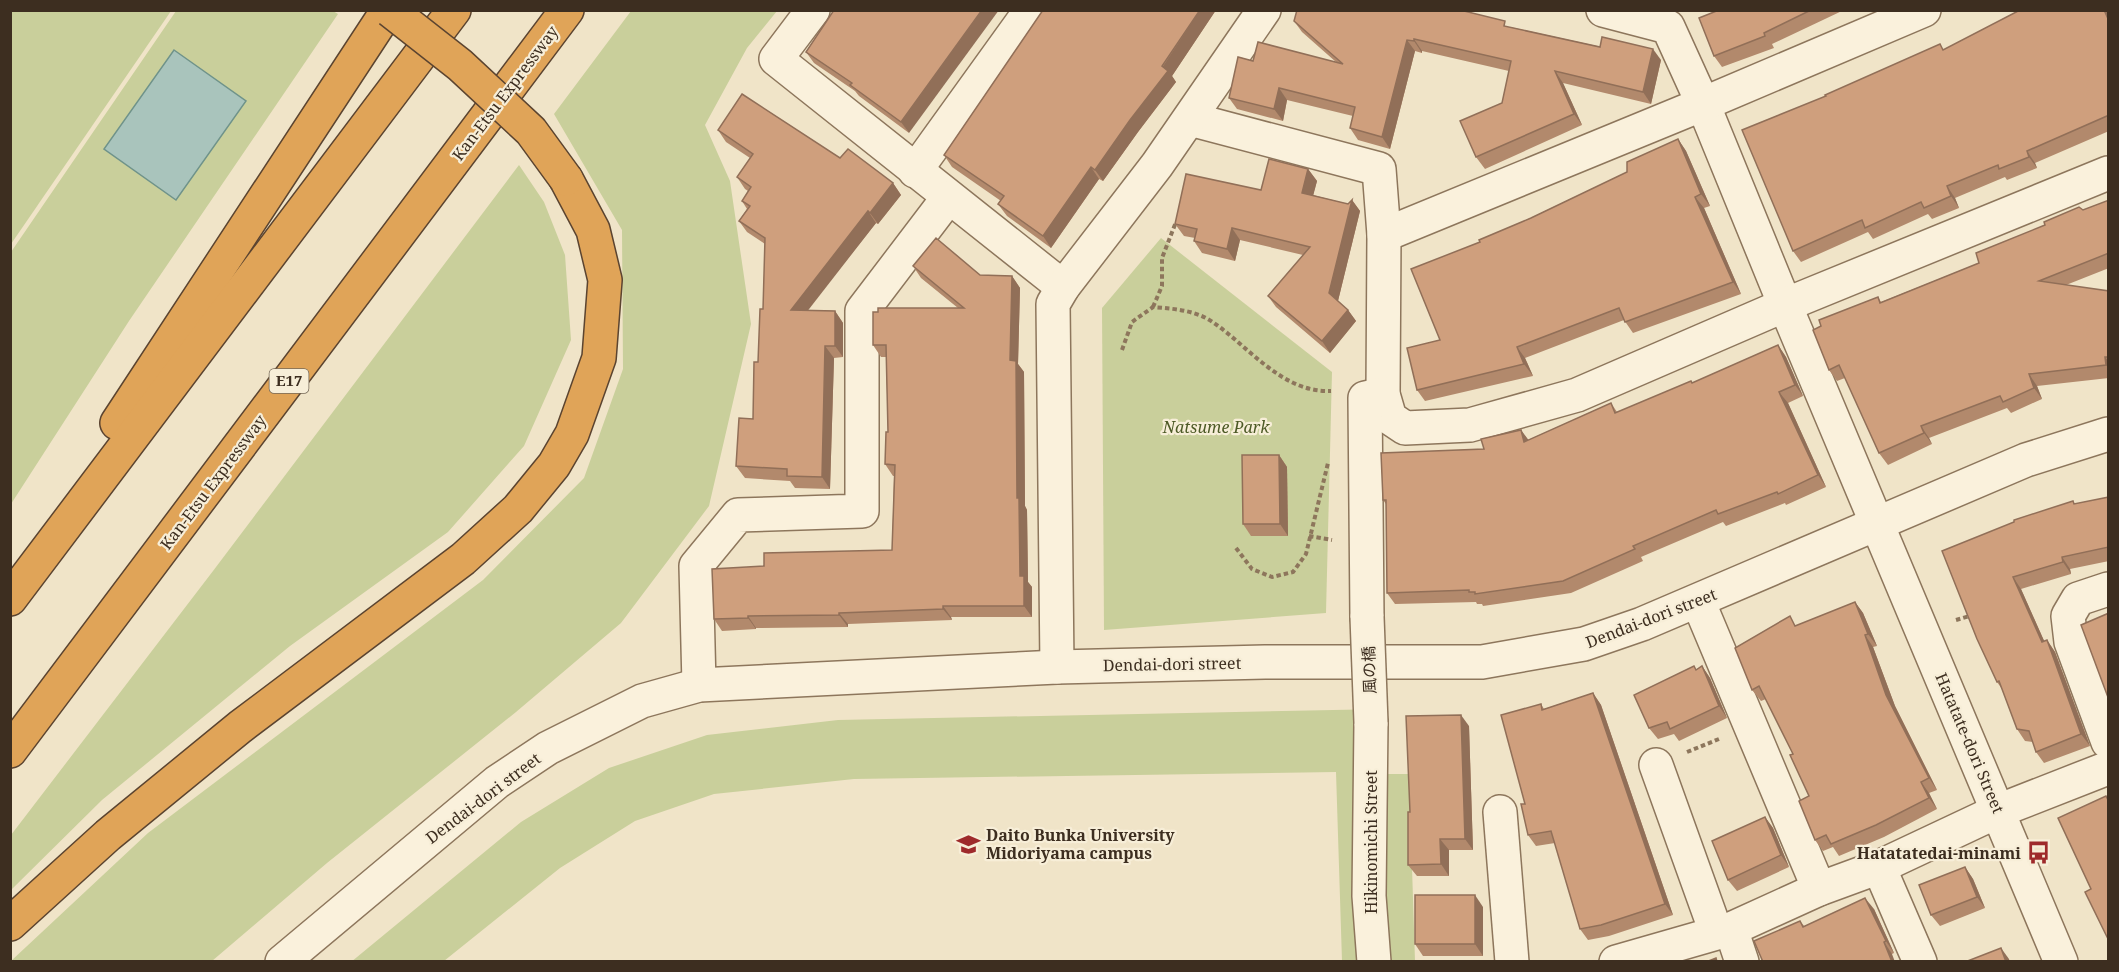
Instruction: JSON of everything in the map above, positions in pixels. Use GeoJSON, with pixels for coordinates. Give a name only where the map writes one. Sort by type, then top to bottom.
{"type":"FeatureCollection","features":[{"type":"Feature","properties":{"kind":"highway"},"geometry":{"type":"LineString","coordinates":[[10,585],[389,10],[460,65],[531,131],[566,179],[593,230],[604,280],[599,358],[572,434],[554,465],[518,509],[463,559],[240,727],[108,835],[10,924]]}},
{"type":"Feature","properties":{"kind":"highway"},"geometry":{"type":"LineString","coordinates":[[10,599],[454,10]]}},
{"type":"Feature","properties":{"kind":"highway","name":"Kan-Etsu Expressway"},"geometry":{"type":"LineString","coordinates":[[10,751],[567,10]]}},
{"type":"Feature","properties":{"kind":"street"},"geometry":{"type":"LineString","coordinates":[[813,10],[776,59],[948,198],[1063,287]]}},
{"type":"Feature","properties":{"kind":"street"},"geometry":{"type":"LineString","coordinates":[[915,171],[1031,10]]}},
{"type":"Feature","properties":{"kind":"street"},"geometry":{"type":"LineString","coordinates":[[1057,667],[1053,304],[1063,287],[1190,119],[1263,10]]}},
{"type":"Feature","properties":{"kind":"street","name":"Hatatate-dori Street"},"geometry":{"type":"LineString","coordinates":[[1603,10],[1668,27],[1703,104],[2061,962]]}},
{"type":"Feature","properties":{"kind":"street"},"geometry":{"type":"LineString","coordinates":[[1384,235],[1924,10]]}},
{"type":"Feature","properties":{"kind":"street","name":"風の橋"},"geometry":{"type":"LineString","coordinates":[[1190,119],[1379,169],[1384,235],[1374,396],[1367,617],[1371,723]]}},
{"type":"Feature","properties":{"kind":"street"},"geometry":{"type":"LineString","coordinates":[[1374,396],[1390,418],[1405,428],[1470,425],[1577,395],[1785,305],[2109,173]]}},
{"type":"Feature","properties":{"kind":"street"},"geometry":{"type":"LineString","coordinates":[[699,685],[696,566],[738,515],[862,511],[862,310],[948,198]]}},
{"type":"Feature","properties":{"kind":"street","name":"Dendai-dori street"},"geometry":{"type":"LineString","coordinates":[[282,962],[497,782],[548,748],[642,701],[699,685],[1057,667],[1265,662],[1482,662],[1584,644],[1698,601],[2026,460],[2109,434]]}},
{"type":"Feature","properties":{"kind":"street"},"geometry":{"type":"LineString","coordinates":[[2109,589],[2078,599],[2068,616],[2071,642],[2109,742]]}},
{"type":"Feature","properties":{"kind":"street"},"geometry":{"type":"LineString","coordinates":[[1698,601],[1819,890]]}},
{"type":"Feature","properties":{"kind":"street","name":"Hikinomichi Street"},"geometry":{"type":"LineString","coordinates":[[1371,723],[1369,896],[1374,962]]}},
{"type":"Feature","properties":{"kind":"street"},"geometry":{"type":"LineString","coordinates":[[1656,765],[1724,930],[1742,962]]}},
{"type":"Feature","properties":{"kind":"street"},"geometry":{"type":"LineString","coordinates":[[1616,962],[1724,930],[1879,867],[1998,811],[2109,768]]}},
{"type":"Feature","properties":{"kind":"street"},"geometry":{"type":"LineString","coordinates":[[1500,812],[1512,962]]}},
{"type":"Feature","properties":{"kind":"street"},"geometry":{"type":"LineString","coordinates":[[1879,867],[1920,962]]}},
{"type":"Feature","properties":{"kind":"path"},"geometry":{"type":"LineString","coordinates":[[1122,350],[1132,322],[1153,307],[1162,286],[1162,258],[1179,212]]}},
{"type":"Feature","properties":{"kind":"path"},"geometry":{"type":"LineString","coordinates":[[1153,307],[1192,311],[1214,322],[1269,368],[1304,387],[1326,391],[1344,390],[1374,396]]}},
{"type":"Feature","properties":{"kind":"path"},"geometry":{"type":"LineString","coordinates":[[1236,549],[1252,569],[1272,577],[1293,572],[1306,554],[1329,460]]}},
{"type":"Feature","properties":{"kind":"path"},"geometry":{"type":"LineString","coordinates":[[1309,536],[1336,541]]}},
{"type":"Feature","properties":{"kind":"path"},"geometry":{"type":"LineString","coordinates":[[1956,620],[1976,614]]}},
{"type":"Feature","properties":{"kind":"path"},"geometry":{"type":"LineString","coordinates":[[1656,765],[1749,726]]}},
{"type":"Feature","properties":{"kind":"green space"},"geometry":{"type":"Polygon","coordinates":[[[10,11],[171,11],[11,244],[10,11]]]}},
{"type":"Feature","properties":{"kind":"green space"},"geometry":{"type":"Polygon","coordinates":[[[176,11],[333,11],[338,14],[129,321],[11,504],[11,252],[176,11]]]}},
{"type":"Feature","properties":{"kind":"green space"},"geometry":{"type":"Polygon","coordinates":[[[631,11],[777,11],[747,48],[705,125],[730,181],[751,324],[709,506],[621,623],[516,712],[327,863],[212,961],[11,961],[148,833],[483,580],[584,478],[623,369],[622,230],[554,114],[631,11]]]}},
{"type":"Feature","properties":{"kind":"green space"},"geometry":{"type":"Polygon","coordinates":[[[519,165],[544,202],[565,255],[571,340],[524,446],[448,532],[290,646],[102,800],[11,890],[11,835],[519,165]]]}},
{"type":"Feature","properties":{"kind":"green space","name":"Natsume Park"},"geometry":{"type":"Polygon","coordinates":[[[1161,238],[1332,372],[1326,613],[1104,630],[1102,308],[1161,238]]]}},
{"type":"Feature","properties":{"kind":"green space"},"geometry":{"type":"Polygon","coordinates":[[[1384,709],[1382,774],[1409,774],[1415,961],[1342,961],[1336,772],[854,779],[714,794],[635,821],[560,868],[444,961],[351,962],[521,822],[609,768],[707,735],[838,720],[1384,709]]]}},
{"type":"Feature","properties":{"kind":"water"},"geometry":{"type":"Polygon","coordinates":[[[174,50],[246,101],[176,200],[104,149],[174,50]]]}},
{"type":"Feature","properties":{"kind":"building"},"geometry":{"type":"Polygon","coordinates":[[[834,10],[982,10],[901,122],[850,85],[852,83],[806,52],[834,10]]]}},
{"type":"Feature","properties":{"kind":"building"},"geometry":{"type":"Polygon","coordinates":[[[1043,10],[1200,10],[1162,66],[1168,71],[1095,170],[1091,167],[1043,236],[998,204],[1004,196],[944,155],[1043,10]]]}},
{"type":"Feature","properties":{"kind":"building"},"geometry":{"type":"Polygon","coordinates":[[[1297,10],[1460,10],[1505,21],[1504,26],[1600,47],[1602,37],[1653,49],[1643,92],[1555,71],[1574,114],[1476,157],[1460,121],[1502,103],[1511,61],[1414,39],[1414,41],[1407,40],[1382,137],[1350,128],[1355,107],[1279,88],[1274,109],[1229,98],[1238,57],[1253,61],[1258,42],[1343,64],[1294,21],[1297,10]]]}},
{"type":"Feature","properties":{"kind":"building"},"geometry":{"type":"Polygon","coordinates":[[[1719,10],[1811,10],[1764,33],[1765,36],[1714,56],[1699,18],[1719,10]]]}},
{"type":"Feature","properties":{"kind":"building"},"geometry":{"type":"Polygon","coordinates":[[[2020,10],[2104,10],[2109,21],[2109,118],[2107,116],[2027,151],[2029,157],[1999,169],[1998,165],[1947,186],[1951,196],[1924,208],[1921,202],[1865,228],[1862,220],[1793,251],[1742,130],[1826,96],[1940,44],[1943,50],[2020,10]]]}},
{"type":"Feature","properties":{"kind":"building"},"geometry":{"type":"Polygon","coordinates":[[[742,94],[840,158],[848,149],[893,183],[870,213],[868,211],[791,310],[835,311],[835,346],[825,346],[822,477],[787,476],[787,469],[736,466],[739,418],[753,419],[754,362],[758,362],[760,309],[763,309],[765,238],[739,221],[750,206],[742,201],[751,187],[737,177],[753,154],[718,130],[742,94]]]}},
{"type":"Feature","properties":{"kind":"building"},"geometry":{"type":"Polygon","coordinates":[[[1678,139],[1701,194],[1695,197],[1733,282],[1625,322],[1619,308],[1517,347],[1524,364],[1417,390],[1407,348],[1440,340],[1411,269],[1480,242],[1479,240],[1627,172],[1627,162],[1678,139]]]}},
{"type":"Feature","properties":{"kind":"building"},"geometry":{"type":"Polygon","coordinates":[[[1269,159],[1308,169],[1302,193],[1348,204],[1352,200],[1329,293],[1348,310],[1322,341],[1268,296],[1310,247],[1232,228],[1227,249],[1194,241],[1197,229],[1175,224],[1186,174],[1261,190],[1269,159]]]}},
{"type":"Feature","properties":{"kind":"building"},"geometry":{"type":"Polygon","coordinates":[[[2109,200],[2109,253],[2039,281],[2109,291],[2109,357],[2105,357],[2106,365],[2029,374],[2034,388],[2003,402],[2000,396],[1921,426],[1924,433],[1879,453],[1839,365],[1829,370],[1813,330],[1821,326],[1819,320],[1878,297],[1880,303],[1979,263],[1976,253],[2045,225],[2044,222],[2079,207],[2083,210],[2109,200]]]}},
{"type":"Feature","properties":{"kind":"building"},"geometry":{"type":"Polygon","coordinates":[[[936,238],[980,275],[1012,276],[1010,360],[1016,361],[1017,498],[1019,498],[1020,576],[1024,576],[1024,606],[943,606],[943,609],[839,613],[839,615],[748,616],[748,618],[714,619],[712,569],[764,566],[764,553],[892,550],[895,465],[885,464],[886,432],[888,432],[886,345],[873,345],[873,312],[878,312],[878,308],[964,308],[913,266],[936,238]]]}},
{"type":"Feature","properties":{"kind":"building"},"geometry":{"type":"Polygon","coordinates":[[[1778,345],[1795,385],[1779,392],[1818,475],[1778,494],[1777,492],[1718,514],[1716,510],[1633,546],[1635,549],[1563,581],[1475,594],[1469,590],[1387,593],[1386,500],[1383,500],[1381,453],[1484,449],[1481,439],[1521,430],[1524,442],[1611,403],[1615,413],[1691,381],[1692,383],[1778,345]]]}},
{"type":"Feature","properties":{"kind":"building"},"geometry":{"type":"Polygon","coordinates":[[[1242,455],[1279,455],[1280,524],[1243,524],[1242,455]]]}},
{"type":"Feature","properties":{"kind":"building"},"geometry":{"type":"Polygon","coordinates":[[[2109,497],[2109,547],[2062,557],[2063,562],[2013,577],[2042,642],[2047,640],[2081,734],[2036,752],[2029,731],[2017,729],[1999,681],[1997,682],[1977,639],[1942,551],[2014,522],[2014,520],[2073,501],[2074,504],[2109,497]]]}},
{"type":"Feature","properties":{"kind":"building"},"geometry":{"type":"Polygon","coordinates":[[[1855,602],[1868,634],[1865,635],[1886,695],[1929,778],[1921,782],[1929,798],[1876,825],[1831,844],[1826,835],[1815,840],[1799,801],[1809,796],[1790,755],[1793,754],[1759,686],[1752,690],[1735,648],[1790,616],[1795,626],[1855,602]]]}},
{"type":"Feature","properties":{"kind":"building"},"geometry":{"type":"Polygon","coordinates":[[[2109,613],[2109,700],[2081,625],[2109,613]]]}},
{"type":"Feature","properties":{"kind":"building"},"geometry":{"type":"Polygon","coordinates":[[[1694,666],[1696,670],[1702,666],[1719,706],[1670,729],[1667,722],[1649,728],[1634,695],[1694,666]]]}},
{"type":"Feature","properties":{"kind":"building"},"geometry":{"type":"Polygon","coordinates":[[[1593,693],[1665,904],[1601,925],[1580,929],[1551,831],[1528,835],[1521,804],[1525,804],[1501,715],[1541,704],[1542,710],[1593,693]]]}},
{"type":"Feature","properties":{"kind":"building"},"geometry":{"type":"Polygon","coordinates":[[[1461,715],[1465,839],[1440,839],[1441,864],[1408,865],[1408,812],[1410,812],[1406,716],[1461,715]]]}},
{"type":"Feature","properties":{"kind":"building"},"geometry":{"type":"Polygon","coordinates":[[[2106,796],[2109,802],[2109,941],[2085,892],[2091,889],[2058,818],[2106,796]]]}},
{"type":"Feature","properties":{"kind":"building"},"geometry":{"type":"Polygon","coordinates":[[[1765,817],[1781,855],[1728,880],[1712,841],[1765,817]]]}},
{"type":"Feature","properties":{"kind":"building"},"geometry":{"type":"Polygon","coordinates":[[[1965,867],[1977,897],[1931,915],[1919,885],[1965,867]]]}},
{"type":"Feature","properties":{"kind":"building"},"geometry":{"type":"Polygon","coordinates":[[[1415,895],[1475,895],[1475,944],[1415,944],[1415,895]]]}},
{"type":"Feature","properties":{"kind":"building"},"geometry":{"type":"Polygon","coordinates":[[[1865,898],[1886,941],[1884,942],[1892,962],[1763,962],[1754,941],[1800,921],[1803,927],[1865,898]]]}},
{"type":"Feature","properties":{"kind":"building"},"geometry":{"type":"Polygon","coordinates":[[[2001,948],[2006,962],[1965,962],[2001,948]]]}},
{"type":"Feature","properties":{"kind":"place","name":"Daito Bunka University Midoriyama campus"},"geometry":{"type":"Point","coordinates":[968,844]}},
{"type":"Feature","properties":{"kind":"place","name":"Hatatatedai-minami"},"geometry":{"type":"Point","coordinates":[2039,853]}}]}
